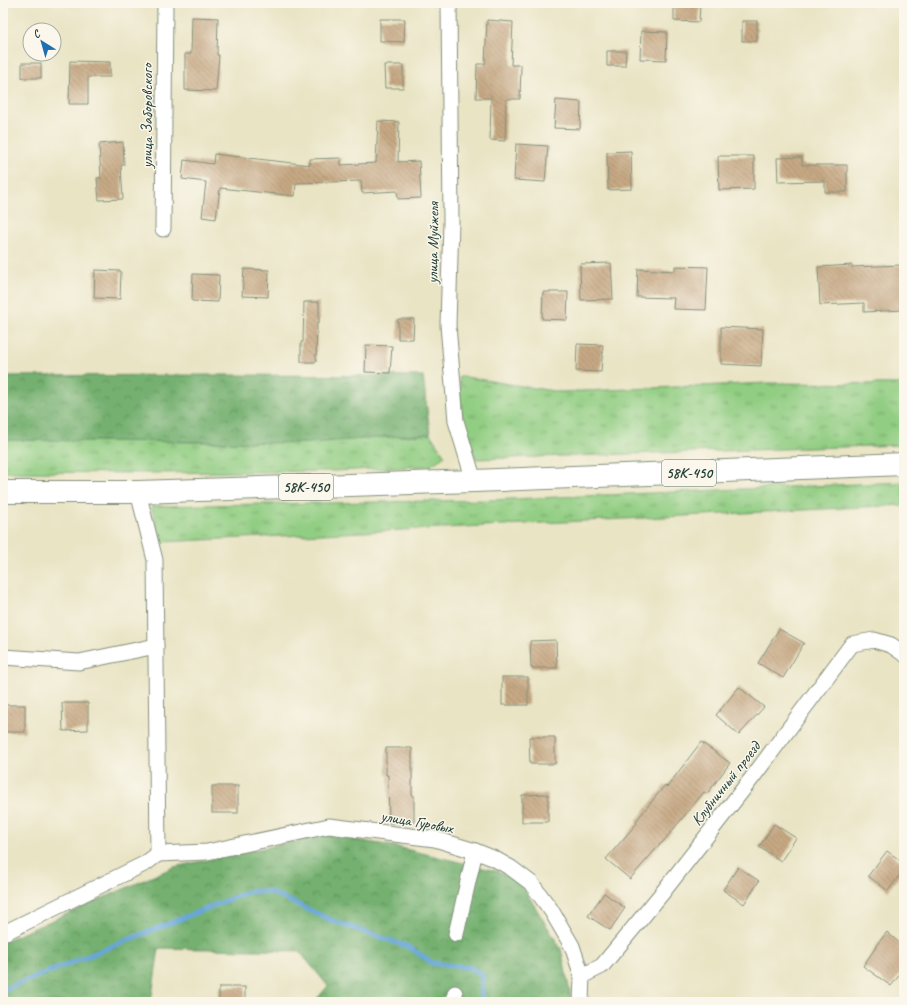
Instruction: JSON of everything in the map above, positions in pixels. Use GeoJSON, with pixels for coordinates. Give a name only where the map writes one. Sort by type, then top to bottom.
{"type":"FeatureCollection","features":[{"type":"Feature","properties":{"kind":"highway","name":"58К-450"},"geometry":{"type":"LineString","coordinates":[[3,492],[138,492],[474,481],[904,464]]}},
{"type":"Feature","properties":{"kind":"street","name":"улица Заборовского"},"geometry":{"type":"LineString","coordinates":[[164,229],[165,3]]}},
{"type":"Feature","properties":{"kind":"street","name":"улица Муйжеля"},"geometry":{"type":"LineString","coordinates":[[449,3],[451,222],[448,325],[456,421],[474,481]]}},
{"type":"Feature","properties":{"kind":"street"},"geometry":{"type":"LineString","coordinates":[[3,932],[6,932],[146,863],[158,854],[155,560],[138,492]]}},
{"type":"Feature","properties":{"kind":"street","name":"Клубничный проезд"},"geometry":{"type":"LineString","coordinates":[[582,976],[602,966],[663,892],[752,778],[852,644],[874,640],[891,644],[904,654]]}},
{"type":"Feature","properties":{"kind":"street"},"geometry":{"type":"LineString","coordinates":[[3,657],[79,662],[156,646]]}},
{"type":"Feature","properties":{"kind":"street","name":"улица Гуровых"},"geometry":{"type":"LineString","coordinates":[[158,854],[207,852],[329,826],[435,840],[475,851],[495,859],[511,868],[531,883],[551,910],[572,946],[582,976],[581,1002]]}},
{"type":"Feature","properties":{"kind":"street"},"geometry":{"type":"LineString","coordinates":[[456,934],[475,851]]}},
{"type":"Feature","properties":{"kind":"green space"},"geometry":{"type":"Polygon","coordinates":[[[3,376],[423,376],[430,434],[308,443],[3,440],[3,376]]]}},
{"type":"Feature","properties":{"kind":"green space"},"geometry":{"type":"Polygon","coordinates":[[[459,376],[560,392],[768,383],[904,384],[904,445],[476,459],[462,422],[459,376]]]}},
{"type":"Feature","properties":{"kind":"green space"},"geometry":{"type":"Polygon","coordinates":[[[430,434],[445,456],[430,466],[335,471],[149,473],[3,472],[3,440],[308,443],[430,434]]]}},
{"type":"Feature","properties":{"kind":"green space"},"geometry":{"type":"Polygon","coordinates":[[[904,482],[904,505],[162,542],[151,506],[489,500],[904,482]]]}},
{"type":"Feature","properties":{"kind":"green space"},"geometry":{"type":"Polygon","coordinates":[[[325,835],[393,846],[500,872],[521,884],[561,949],[572,1002],[314,1002],[328,986],[299,951],[159,948],[151,1002],[3,1002],[3,940],[7,940],[174,867],[325,835]]]}},
{"type":"Feature","properties":{"kind":"building"},"geometry":{"type":"Polygon","coordinates":[[[674,3],[700,3],[699,22],[674,21],[674,3]]]}},
{"type":"Feature","properties":{"kind":"building"},"geometry":{"type":"Polygon","coordinates":[[[192,17],[218,18],[217,55],[219,55],[216,91],[185,90],[185,54],[191,54],[192,17]]]}},
{"type":"Feature","properties":{"kind":"building"},"geometry":{"type":"Polygon","coordinates":[[[380,19],[405,19],[404,42],[380,41],[380,19]]]}},
{"type":"Feature","properties":{"kind":"building"},"geometry":{"type":"Polygon","coordinates":[[[487,20],[513,22],[511,65],[521,65],[520,99],[506,99],[505,141],[490,140],[491,98],[476,98],[477,64],[485,64],[487,20]]]}},
{"type":"Feature","properties":{"kind":"building"},"geometry":{"type":"Polygon","coordinates":[[[742,21],[757,21],[757,41],[742,41],[742,21]]]}},
{"type":"Feature","properties":{"kind":"building"},"geometry":{"type":"Polygon","coordinates":[[[641,31],[667,32],[666,60],[640,59],[641,31]]]}},
{"type":"Feature","properties":{"kind":"building"},"geometry":{"type":"Polygon","coordinates":[[[607,51],[626,51],[625,66],[607,66],[607,51]]]}},
{"type":"Feature","properties":{"kind":"building"},"geometry":{"type":"Polygon","coordinates":[[[70,61],[110,62],[110,77],[88,77],[88,104],[69,104],[70,61]]]}},
{"type":"Feature","properties":{"kind":"building"},"geometry":{"type":"Polygon","coordinates":[[[22,63],[41,63],[41,78],[22,78],[22,63]]]}},
{"type":"Feature","properties":{"kind":"building"},"geometry":{"type":"Polygon","coordinates":[[[384,65],[403,65],[403,88],[385,88],[384,65]]]}},
{"type":"Feature","properties":{"kind":"building"},"geometry":{"type":"Polygon","coordinates":[[[556,100],[581,102],[580,129],[554,128],[556,100]]]}},
{"type":"Feature","properties":{"kind":"building"},"geometry":{"type":"Polygon","coordinates":[[[378,121],[399,122],[398,162],[419,161],[421,198],[398,199],[397,191],[362,193],[361,181],[296,183],[295,196],[220,188],[216,219],[202,217],[206,182],[182,179],[184,160],[213,164],[214,154],[310,165],[310,159],[341,158],[341,165],[376,163],[378,121]]]}},
{"type":"Feature","properties":{"kind":"building"},"geometry":{"type":"Polygon","coordinates":[[[123,142],[124,165],[121,165],[123,199],[99,200],[97,178],[101,178],[99,144],[123,142]]]}},
{"type":"Feature","properties":{"kind":"building"},"geometry":{"type":"Polygon","coordinates":[[[516,144],[548,146],[545,182],[514,180],[516,144]]]}},
{"type":"Feature","properties":{"kind":"building"},"geometry":{"type":"Polygon","coordinates":[[[631,151],[632,189],[608,190],[607,152],[631,151]]]}},
{"type":"Feature","properties":{"kind":"building"},"geometry":{"type":"Polygon","coordinates":[[[718,156],[754,156],[754,189],[719,190],[718,156]]]}},
{"type":"Feature","properties":{"kind":"building"},"geometry":{"type":"Polygon","coordinates":[[[802,157],[802,165],[847,165],[847,192],[825,192],[825,181],[778,182],[777,158],[802,157]]]}},
{"type":"Feature","properties":{"kind":"building"},"geometry":{"type":"Polygon","coordinates":[[[611,263],[613,299],[581,300],[580,264],[611,263]]]}},
{"type":"Feature","properties":{"kind":"building"},"geometry":{"type":"Polygon","coordinates":[[[852,265],[852,267],[902,265],[903,310],[864,312],[864,303],[820,305],[818,267],[852,265]]]}},
{"type":"Feature","properties":{"kind":"building"},"geometry":{"type":"Polygon","coordinates":[[[675,266],[708,267],[706,310],[673,309],[674,298],[637,297],[638,269],[675,271],[675,266]]]}},
{"type":"Feature","properties":{"kind":"building"},"geometry":{"type":"Polygon","coordinates":[[[244,269],[269,270],[268,297],[242,296],[244,269]]]}},
{"type":"Feature","properties":{"kind":"building"},"geometry":{"type":"Polygon","coordinates":[[[95,270],[121,271],[120,299],[94,298],[95,270]]]}},
{"type":"Feature","properties":{"kind":"building"},"geometry":{"type":"Polygon","coordinates":[[[193,274],[219,275],[218,302],[192,301],[193,274]]]}},
{"type":"Feature","properties":{"kind":"building"},"geometry":{"type":"Polygon","coordinates":[[[543,292],[568,292],[567,320],[542,319],[543,292]]]}},
{"type":"Feature","properties":{"kind":"building"},"geometry":{"type":"Polygon","coordinates":[[[304,302],[319,302],[316,362],[301,362],[304,302]]]}},
{"type":"Feature","properties":{"kind":"building"},"geometry":{"type":"Polygon","coordinates":[[[398,319],[414,319],[413,339],[398,339],[398,319]]]}},
{"type":"Feature","properties":{"kind":"building"},"geometry":{"type":"Polygon","coordinates":[[[721,327],[763,329],[761,366],[721,364],[721,327]]]}},
{"type":"Feature","properties":{"kind":"building"},"geometry":{"type":"Polygon","coordinates":[[[577,344],[603,345],[601,372],[576,371],[577,344]]]}},
{"type":"Feature","properties":{"kind":"building"},"geometry":{"type":"Polygon","coordinates":[[[366,345],[392,346],[390,373],[365,372],[366,345]]]}},
{"type":"Feature","properties":{"kind":"building"},"geometry":{"type":"Polygon","coordinates":[[[779,629],[804,643],[783,678],[758,663],[779,629]]]}},
{"type":"Feature","properties":{"kind":"building"},"geometry":{"type":"Polygon","coordinates":[[[556,640],[557,668],[531,668],[530,641],[556,640]]]}},
{"type":"Feature","properties":{"kind":"building"},"geometry":{"type":"Polygon","coordinates":[[[502,677],[528,677],[528,705],[502,705],[502,677]]]}},
{"type":"Feature","properties":{"kind":"building"},"geometry":{"type":"Polygon","coordinates":[[[739,687],[764,707],[739,735],[716,715],[739,687]]]}},
{"type":"Feature","properties":{"kind":"building"},"geometry":{"type":"Polygon","coordinates":[[[62,703],[88,703],[88,730],[63,731],[62,703]]]}},
{"type":"Feature","properties":{"kind":"building"},"geometry":{"type":"Polygon","coordinates":[[[3,705],[25,705],[25,732],[3,732],[3,705]]]}},
{"type":"Feature","properties":{"kind":"building"},"geometry":{"type":"Polygon","coordinates":[[[529,737],[555,737],[555,764],[530,764],[529,737]]]}},
{"type":"Feature","properties":{"kind":"building"},"geometry":{"type":"Polygon","coordinates":[[[701,742],[730,763],[707,794],[704,792],[630,879],[606,859],[637,823],[636,821],[665,785],[667,787],[701,742]]]}},
{"type":"Feature","properties":{"kind":"building"},"geometry":{"type":"Polygon","coordinates":[[[386,748],[412,748],[412,796],[414,796],[414,823],[389,823],[386,748]]]}},
{"type":"Feature","properties":{"kind":"building"},"geometry":{"type":"Polygon","coordinates":[[[212,786],[238,786],[238,813],[212,813],[212,786]]]}},
{"type":"Feature","properties":{"kind":"building"},"geometry":{"type":"Polygon","coordinates":[[[548,794],[548,822],[522,822],[522,795],[548,794]]]}},
{"type":"Feature","properties":{"kind":"building"},"geometry":{"type":"Polygon","coordinates":[[[774,824],[796,838],[781,861],[759,847],[774,824]]]}},
{"type":"Feature","properties":{"kind":"building"},"geometry":{"type":"Polygon","coordinates":[[[887,851],[904,863],[904,869],[888,891],[868,876],[887,851]]]}},
{"type":"Feature","properties":{"kind":"building"},"geometry":{"type":"Polygon","coordinates":[[[738,867],[759,881],[744,904],[723,890],[738,867]]]}},
{"type":"Feature","properties":{"kind":"building"},"geometry":{"type":"Polygon","coordinates":[[[604,893],[625,908],[610,930],[588,916],[604,893]]]}},
{"type":"Feature","properties":{"kind":"building"},"geometry":{"type":"Polygon","coordinates":[[[887,932],[904,947],[904,969],[891,986],[863,966],[887,932]]]}},
{"type":"Feature","properties":{"kind":"building"},"geometry":{"type":"Polygon","coordinates":[[[219,987],[245,987],[245,1002],[219,1002],[219,987]]]}},
{"type":"Feature","properties":{"kind":"waterway"},"geometry":{"type":"LineString","coordinates":[[3,990],[250,891],[270,892],[333,921],[409,947],[432,963],[472,968],[482,975],[482,1002]]}}]}
